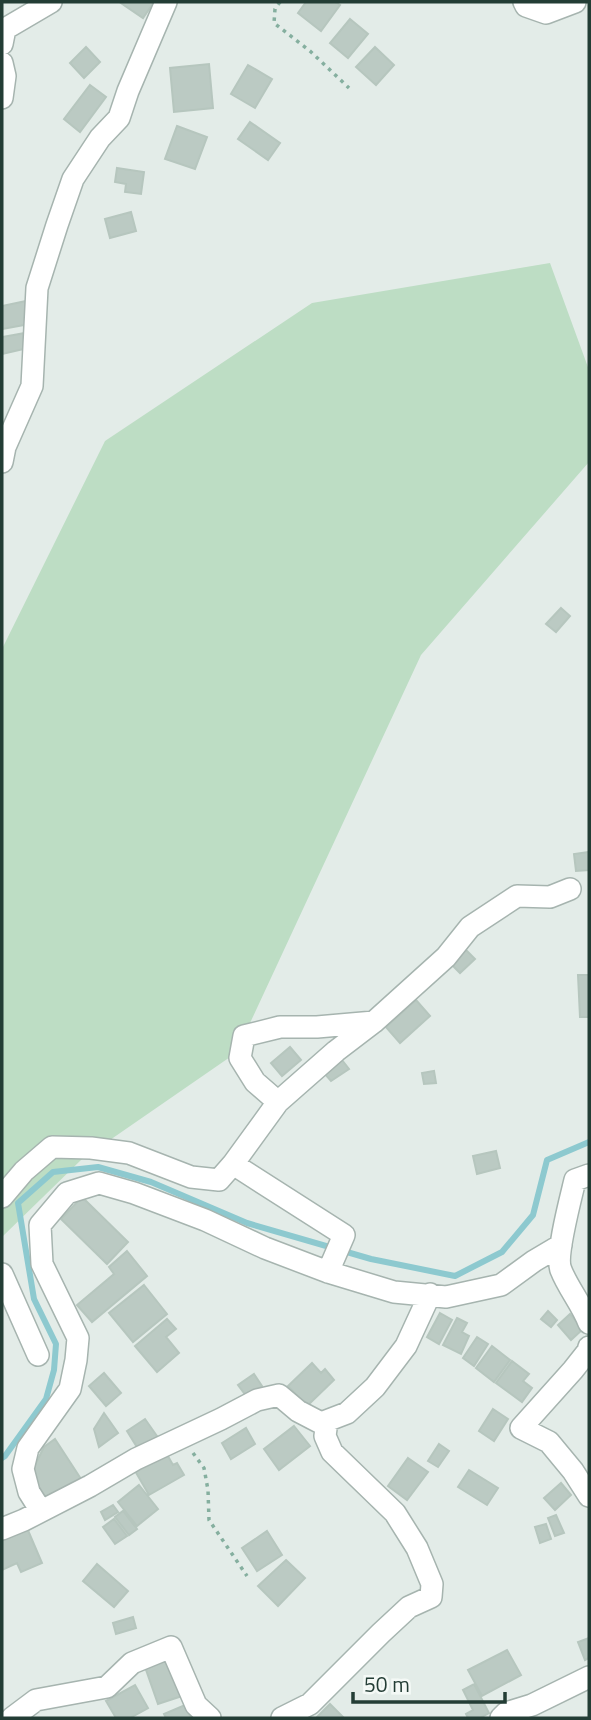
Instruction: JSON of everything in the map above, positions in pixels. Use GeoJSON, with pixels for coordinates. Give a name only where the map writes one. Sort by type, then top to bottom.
{"type":"FeatureCollection","features":[{"type":"Feature","properties":{"kind":"street"},"geometry":{"type":"LineString","coordinates":[[2,44],[5,29],[51,2]]}},
{"type":"Feature","properties":{"kind":"street"},"geometry":{"type":"LineString","coordinates":[[3,451],[32,386],[37,288],[73,179],[100,138],[119,118],[166,2]]}},
{"type":"Feature","properties":{"kind":"street"},"geometry":{"type":"LineString","coordinates":[[524,2],[526,6],[546,13],[575,2]]}},
{"type":"Feature","properties":{"kind":"street"},"geometry":{"type":"LineString","coordinates":[[2,63],[5,76],[2,98]]}},
{"type":"Feature","properties":{"kind":"street"},"geometry":{"type":"LineString","coordinates":[[2,1197],[24,1171],[52,1147],[129,1153],[191,1177],[219,1180],[278,1102],[374,1022],[446,957],[470,927],[517,896],[550,897],[570,889]]}},
{"type":"Feature","properties":{"kind":"street"},"geometry":{"type":"LineString","coordinates":[[278,1102],[255,1082],[240,1058],[244,1036],[280,1027],[374,1022]]}},
{"type":"Feature","properties":{"kind":"street"},"geometry":{"type":"LineString","coordinates":[[233,1164],[344,1235],[328,1272]]}},
{"type":"Feature","properties":{"kind":"street"},"geometry":{"type":"LineString","coordinates":[[589,1175],[575,1180],[561,1245],[559,1268],[583,1307],[589,1323]]}},
{"type":"Feature","properties":{"kind":"street"},"geometry":{"type":"LineString","coordinates":[[41,1511],[29,1492],[23,1469],[29,1448],[70,1389],[78,1338],[42,1264],[40,1225],[67,1193],[99,1183],[134,1193],[328,1272],[394,1292],[446,1297],[501,1285],[561,1245]]}},
{"type":"Feature","properties":{"kind":"street"},"geometry":{"type":"LineString","coordinates":[[2,1274],[38,1355]]}},
{"type":"Feature","properties":{"kind":"street"},"geometry":{"type":"LineString","coordinates":[[2,1529],[257,1400],[279,1395],[298,1411],[321,1423],[348,1413],[375,1387],[406,1346],[430,1294]]}},
{"type":"Feature","properties":{"kind":"street"},"geometry":{"type":"LineString","coordinates":[[589,1347],[573,1370],[521,1427],[549,1442],[589,1496]]}},
{"type":"Feature","properties":{"kind":"street"},"geometry":{"type":"LineString","coordinates":[[282,1718],[310,1704],[410,1607],[431,1597],[432,1584],[417,1548],[395,1513],[332,1452],[325,1436],[327,1421]]}},
{"type":"Feature","properties":{"kind":"street"},"geometry":{"type":"LineString","coordinates":[[12,1718],[36,1700],[107,1687],[132,1663],[171,1647],[196,1705],[209,1718]]}},
{"type":"Feature","properties":{"kind":"street"},"geometry":{"type":"LineString","coordinates":[[501,1718],[506,1713],[532,1705],[589,1677]]}},
{"type":"Feature","properties":{"kind":"path"},"geometry":{"type":"LineString","coordinates":[[280,2],[275,9],[274,23],[310,51],[349,88]]}},
{"type":"Feature","properties":{"kind":"path"},"geometry":{"type":"LineString","coordinates":[[182,1437],[204,1468],[209,1520],[247,1576]]}},
{"type":"Feature","properties":{"kind":"green space"},"geometry":{"type":"Polygon","coordinates":[[[550,263],[589,370],[589,462],[421,655],[233,1055],[81,1160],[2,1237],[2,649],[105,441],[312,303],[550,263]]]}},
{"type":"Feature","properties":{"kind":"building"},"geometry":{"type":"Polygon","coordinates":[[[122,2],[154,2],[143,18],[122,2]]]}},
{"type":"Feature","properties":{"kind":"building"},"geometry":{"type":"Polygon","coordinates":[[[306,2],[335,2],[340,5],[321,31],[298,13],[306,2]]]}},
{"type":"Feature","properties":{"kind":"building"},"geometry":{"type":"Polygon","coordinates":[[[350,19],[368,34],[348,58],[330,43],[350,19]]]}},
{"type":"Feature","properties":{"kind":"building"},"geometry":{"type":"Polygon","coordinates":[[[86,47],[100,62],[84,78],[70,63],[86,47]]]}},
{"type":"Feature","properties":{"kind":"building"},"geometry":{"type":"Polygon","coordinates":[[[375,47],[394,65],[376,85],[356,67],[375,47]]]}},
{"type":"Feature","properties":{"kind":"building"},"geometry":{"type":"Polygon","coordinates":[[[209,64],[213,108],[174,112],[170,68],[209,64]]]}},
{"type":"Feature","properties":{"kind":"building"},"geometry":{"type":"Polygon","coordinates":[[[248,65],[272,79],[255,108],[231,94],[248,65]]]}},
{"type":"Feature","properties":{"kind":"building"},"geometry":{"type":"Polygon","coordinates":[[[90,85],[106,97],[80,132],[64,119],[90,85]]]}},
{"type":"Feature","properties":{"kind":"building"},"geometry":{"type":"Polygon","coordinates":[[[250,122],[280,143],[268,160],[238,139],[250,122]]]}},
{"type":"Feature","properties":{"kind":"building"},"geometry":{"type":"Polygon","coordinates":[[[177,126],[207,137],[195,169],[165,159],[177,126]]]}},
{"type":"Feature","properties":{"kind":"building"},"geometry":{"type":"Polygon","coordinates":[[[117,168],[144,172],[141,194],[125,192],[126,184],[115,182],[117,168]]]}},
{"type":"Feature","properties":{"kind":"building"},"geometry":{"type":"Polygon","coordinates":[[[131,212],[136,231],[110,238],[105,219],[131,212]]]}},
{"type":"Feature","properties":{"kind":"building"},"geometry":{"type":"Polygon","coordinates":[[[26,301],[30,324],[2,329],[2,306],[26,301]]]}},
{"type":"Feature","properties":{"kind":"building"},"geometry":{"type":"Polygon","coordinates":[[[25,333],[28,348],[2,354],[2,337],[25,333]]]}},
{"type":"Feature","properties":{"kind":"building"},"geometry":{"type":"Polygon","coordinates":[[[561,608],[570,616],[556,632],[546,624],[561,608]]]}},
{"type":"Feature","properties":{"kind":"building"},"geometry":{"type":"Polygon","coordinates":[[[589,852],[589,870],[576,871],[574,854],[589,852]]]}},
{"type":"Feature","properties":{"kind":"building"},"geometry":{"type":"Polygon","coordinates":[[[463,947],[475,959],[460,973],[448,961],[463,947]]]}},
{"type":"Feature","properties":{"kind":"building"},"geometry":{"type":"Polygon","coordinates":[[[578,975],[589,975],[589,1017],[580,1017],[578,975]]]}},
{"type":"Feature","properties":{"kind":"building"},"geometry":{"type":"Polygon","coordinates":[[[416,1000],[430,1016],[400,1043],[386,1027],[416,1000]]]}},
{"type":"Feature","properties":{"kind":"building"},"geometry":{"type":"Polygon","coordinates":[[[290,1047],[301,1060],[282,1076],[271,1063],[290,1047]]]}},
{"type":"Feature","properties":{"kind":"building"},"geometry":{"type":"Polygon","coordinates":[[[342,1060],[349,1069],[331,1081],[324,1073],[342,1060]]]}},
{"type":"Feature","properties":{"kind":"building"},"geometry":{"type":"Polygon","coordinates":[[[434,1071],[436,1083],[424,1084],[422,1073],[434,1071]]]}},
{"type":"Feature","properties":{"kind":"building"},"geometry":{"type":"Polygon","coordinates":[[[496,1151],[500,1168],[477,1174],[473,1156],[496,1151]]]}},
{"type":"Feature","properties":{"kind":"building"},"geometry":{"type":"Polygon","coordinates":[[[82,1197],[128,1242],[107,1264],[61,1219],[82,1197]]]}},
{"type":"Feature","properties":{"kind":"building"},"geometry":{"type":"Polygon","coordinates":[[[127,1251],[147,1276],[92,1322],[77,1305],[114,1274],[109,1267],[127,1251]]]}},
{"type":"Feature","properties":{"kind":"building"},"geometry":{"type":"Polygon","coordinates":[[[144,1285],[167,1314],[133,1342],[109,1313],[144,1285]]]}},
{"type":"Feature","properties":{"kind":"building"},"geometry":{"type":"Polygon","coordinates":[[[548,1311],[557,1320],[551,1327],[541,1319],[548,1311]]]}},
{"type":"Feature","properties":{"kind":"building"},"geometry":{"type":"Polygon","coordinates":[[[440,1313],[452,1320],[439,1344],[427,1337],[440,1313]]]}},
{"type":"Feature","properties":{"kind":"building"},"geometry":{"type":"Polygon","coordinates":[[[570,1314],[583,1329],[571,1340],[558,1325],[570,1314]]]}},
{"type":"Feature","properties":{"kind":"building"},"geometry":{"type":"Polygon","coordinates":[[[457,1318],[467,1323],[462,1332],[469,1336],[461,1354],[443,1345],[457,1318]]]}},
{"type":"Feature","properties":{"kind":"building"},"geometry":{"type":"Polygon","coordinates":[[[167,1319],[176,1329],[166,1337],[179,1353],[157,1372],[135,1346],[167,1319]]]}},
{"type":"Feature","properties":{"kind":"building"},"geometry":{"type":"Polygon","coordinates":[[[477,1337],[488,1344],[474,1366],[463,1358],[477,1337]]]}},
{"type":"Feature","properties":{"kind":"building"},"geometry":{"type":"Polygon","coordinates":[[[492,1346],[510,1360],[494,1382],[476,1368],[492,1346]]]}},
{"type":"Feature","properties":{"kind":"building"},"geometry":{"type":"Polygon","coordinates":[[[512,1361],[529,1374],[523,1381],[532,1388],[522,1402],[496,1383],[512,1361]]]}},
{"type":"Feature","properties":{"kind":"building"},"geometry":{"type":"Polygon","coordinates":[[[312,1363],[321,1373],[325,1369],[334,1380],[307,1406],[288,1386],[312,1363]]]}},
{"type":"Feature","properties":{"kind":"building"},"geometry":{"type":"Polygon","coordinates":[[[104,1373],[121,1393],[106,1406],[89,1386],[104,1373]]]}},
{"type":"Feature","properties":{"kind":"building"},"geometry":{"type":"Polygon","coordinates":[[[254,1374],[262,1386],[247,1397],[238,1385],[254,1374]]]}},
{"type":"Feature","properties":{"kind":"building"},"geometry":{"type":"Polygon","coordinates":[[[493,1409],[508,1419],[494,1441],[479,1431],[493,1409]]]}},
{"type":"Feature","properties":{"kind":"building"},"geometry":{"type":"Polygon","coordinates":[[[104,1413],[118,1433],[99,1447],[94,1429],[104,1413]]]}},
{"type":"Feature","properties":{"kind":"building"},"geometry":{"type":"Polygon","coordinates":[[[145,1419],[159,1439],[140,1452],[127,1431],[145,1419]]]}},
{"type":"Feature","properties":{"kind":"building"},"geometry":{"type":"Polygon","coordinates":[[[294,1426],[310,1446],[279,1470],[264,1449],[294,1426]]]}},
{"type":"Feature","properties":{"kind":"building"},"geometry":{"type":"Polygon","coordinates":[[[246,1428],[255,1444],[231,1459],[222,1443],[246,1428]]]}},
{"type":"Feature","properties":{"kind":"building"},"geometry":{"type":"Polygon","coordinates":[[[55,1439],[83,1482],[41,1500],[27,1481],[44,1447],[55,1439]]]}},
{"type":"Feature","properties":{"kind":"building"},"geometry":{"type":"Polygon","coordinates":[[[439,1444],[449,1451],[438,1467],[428,1461],[439,1444]]]}},
{"type":"Feature","properties":{"kind":"building"},"geometry":{"type":"Polygon","coordinates":[[[165,1451],[173,1465],[177,1463],[184,1475],[149,1495],[134,1469],[165,1451]]]}},
{"type":"Feature","properties":{"kind":"building"},"geometry":{"type":"Polygon","coordinates":[[[408,1458],[428,1472],[407,1500],[388,1486],[408,1458]]]}},
{"type":"Feature","properties":{"kind":"building"},"geometry":{"type":"Polygon","coordinates":[[[469,1470],[498,1488],[487,1505],[458,1487],[469,1470]]]}},
{"type":"Feature","properties":{"kind":"building"},"geometry":{"type":"Polygon","coordinates":[[[561,1483],[571,1495],[555,1510],[544,1498],[561,1483]]]}},
{"type":"Feature","properties":{"kind":"building"},"geometry":{"type":"Polygon","coordinates":[[[139,1485],[158,1509],[137,1526],[118,1502],[139,1485]]]}},
{"type":"Feature","properties":{"kind":"building"},"geometry":{"type":"Polygon","coordinates":[[[113,1505],[118,1512],[105,1520],[101,1512],[113,1505]]]}},
{"type":"Feature","properties":{"kind":"building"},"geometry":{"type":"Polygon","coordinates":[[[123,1511],[137,1529],[129,1535],[115,1517],[123,1511]]]}},
{"type":"Feature","properties":{"kind":"building"},"geometry":{"type":"Polygon","coordinates":[[[556,1515],[564,1533],[555,1536],[548,1518],[556,1515]]]}},
{"type":"Feature","properties":{"kind":"building"},"geometry":{"type":"Polygon","coordinates":[[[114,1519],[127,1536],[115,1544],[103,1527],[114,1519]]]}},
{"type":"Feature","properties":{"kind":"building"},"geometry":{"type":"Polygon","coordinates":[[[546,1524],[551,1539],[540,1543],[535,1527],[546,1524]]]}},
{"type":"Feature","properties":{"kind":"building"},"geometry":{"type":"Polygon","coordinates":[[[27,1528],[42,1563],[21,1572],[17,1563],[2,1570],[2,1539],[27,1528]]]}},
{"type":"Feature","properties":{"kind":"building"},"geometry":{"type":"Polygon","coordinates":[[[267,1531],[282,1555],[257,1571],[242,1548],[267,1531]]]}},
{"type":"Feature","properties":{"kind":"building"},"geometry":{"type":"Polygon","coordinates":[[[286,1560],[305,1578],[278,1606],[258,1586],[286,1560]]]}},
{"type":"Feature","properties":{"kind":"building"},"geometry":{"type":"Polygon","coordinates":[[[97,1564],[128,1591],[114,1607],[83,1581],[97,1564]]]}},
{"type":"Feature","properties":{"kind":"building"},"geometry":{"type":"Polygon","coordinates":[[[133,1617],[136,1628],[116,1634],[113,1623],[133,1617]]]}},
{"type":"Feature","properties":{"kind":"building"},"geometry":{"type":"Polygon","coordinates":[[[589,1638],[589,1658],[585,1660],[578,1642],[589,1638]]]}},
{"type":"Feature","properties":{"kind":"building"},"geometry":{"type":"Polygon","coordinates":[[[507,1650],[521,1675],[482,1696],[468,1670],[507,1650]]]}},
{"type":"Feature","properties":{"kind":"building"},"geometry":{"type":"Polygon","coordinates":[[[168,1655],[182,1696],[158,1704],[144,1664],[168,1655]]]}},
{"type":"Feature","properties":{"kind":"building"},"geometry":{"type":"Polygon","coordinates":[[[474,1684],[489,1713],[480,1718],[468,1718],[466,1714],[473,1710],[463,1690],[474,1684]]]}},
{"type":"Feature","properties":{"kind":"building"},"geometry":{"type":"Polygon","coordinates":[[[135,1685],[148,1708],[130,1718],[116,1718],[106,1701],[135,1685]]]}},
{"type":"Feature","properties":{"kind":"building"},"geometry":{"type":"Polygon","coordinates":[[[330,1704],[344,1718],[316,1718],[330,1704]]]}},
{"type":"Feature","properties":{"kind":"building"},"geometry":{"type":"Polygon","coordinates":[[[185,1705],[191,1718],[166,1718],[164,1714],[185,1705]]]}},
{"type":"Feature","properties":{"kind":"waterway"},"geometry":{"type":"LineString","coordinates":[[2,1458],[46,1399],[54,1370],[56,1344],[34,1299],[18,1203],[53,1172],[98,1167],[151,1182],[247,1223],[371,1259],[455,1276],[502,1252],[533,1215],[547,1160],[589,1142]]}}]}
